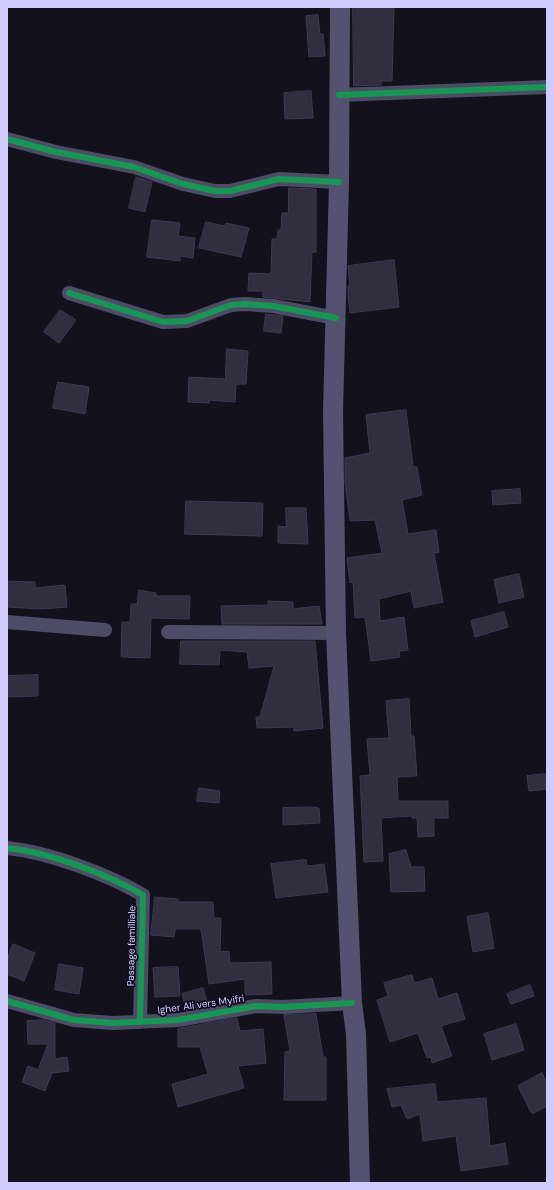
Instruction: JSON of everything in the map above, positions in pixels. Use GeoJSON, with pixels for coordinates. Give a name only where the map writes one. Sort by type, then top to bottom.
{"type":"FeatureCollection","features":[{"type":"Feature","properties":{"kind":"main road"},"geometry":{"type":"LineString","coordinates":[[340,7],[339,182],[333,412],[336,633],[352,1003],[356,1034],[360,1183]]}},
{"type":"Feature","properties":{"kind":"street"},"geometry":{"type":"LineString","coordinates":[[339,95],[547,87]]}},
{"type":"Feature","properties":{"kind":"street"},"geometry":{"type":"LineString","coordinates":[[7,139],[56,152],[134,167],[182,184],[215,191],[230,191],[279,178],[339,182]]}},
{"type":"Feature","properties":{"kind":"street"},"geometry":{"type":"LineString","coordinates":[[69,292],[163,322],[187,321],[231,305],[245,304],[273,306],[336,318]]}},
{"type":"Feature","properties":{"kind":"street"},"geometry":{"type":"LineString","coordinates":[[7,622],[105,630]]}},
{"type":"Feature","properties":{"kind":"street"},"geometry":{"type":"LineString","coordinates":[[168,632],[336,633]]}},
{"type":"Feature","properties":{"kind":"street","name":"Passage familliale"},"geometry":{"type":"LineString","coordinates":[[7,848],[30,850],[119,881],[143,895],[140,1022]]}},
{"type":"Feature","properties":{"kind":"street","name":"Igher Ali vers Myifri"},"geometry":{"type":"LineString","coordinates":[[7,1001],[74,1020],[113,1023],[193,1018],[256,1006],[283,1007],[352,1003]]}},
{"type":"Feature","properties":{"kind":"building"},"geometry":{"type":"Polygon","coordinates":[[[353,7],[394,7],[392,81],[381,81],[381,85],[354,86],[353,7]]]}},
{"type":"Feature","properties":{"kind":"building"},"geometry":{"type":"Polygon","coordinates":[[[318,15],[320,34],[323,34],[325,56],[309,57],[306,16],[318,15]]]}},
{"type":"Feature","properties":{"kind":"building"},"geometry":{"type":"Polygon","coordinates":[[[311,91],[313,118],[285,119],[284,93],[311,91]]]}},
{"type":"Feature","properties":{"kind":"building"},"geometry":{"type":"Polygon","coordinates":[[[136,177],[152,182],[145,212],[129,208],[136,177]]]}},
{"type":"Feature","properties":{"kind":"building"},"geometry":{"type":"Polygon","coordinates":[[[289,188],[316,189],[316,252],[312,252],[310,302],[263,297],[263,291],[248,291],[249,273],[271,274],[272,239],[277,239],[278,230],[281,230],[282,213],[288,213],[289,188]]]}},
{"type":"Feature","properties":{"kind":"building"},"geometry":{"type":"Polygon","coordinates":[[[152,220],[180,223],[178,236],[195,238],[193,258],[180,256],[180,261],[147,257],[152,220]]]}},
{"type":"Feature","properties":{"kind":"building"},"geometry":{"type":"Polygon","coordinates":[[[206,222],[225,226],[226,223],[249,228],[241,257],[199,248],[206,222]]]}},
{"type":"Feature","properties":{"kind":"building"},"geometry":{"type":"Polygon","coordinates":[[[394,260],[399,307],[350,313],[348,266],[394,260]]]}},
{"type":"Feature","properties":{"kind":"building"},"geometry":{"type":"Polygon","coordinates":[[[60,310],[76,320],[59,343],[44,332],[60,310]]]}},
{"type":"Feature","properties":{"kind":"building"},"geometry":{"type":"Polygon","coordinates":[[[266,314],[283,316],[281,333],[264,331],[266,314]]]}},
{"type":"Feature","properties":{"kind":"building"},"geometry":{"type":"Polygon","coordinates":[[[227,349],[248,351],[246,384],[236,384],[235,402],[209,400],[209,403],[188,402],[189,377],[225,379],[227,349]]]}},
{"type":"Feature","properties":{"kind":"building"},"geometry":{"type":"Polygon","coordinates":[[[58,382],[89,387],[85,414],[53,408],[58,382]]]}},
{"type":"Feature","properties":{"kind":"building"},"geometry":{"type":"Polygon","coordinates":[[[406,410],[413,467],[417,467],[422,495],[402,500],[408,534],[436,530],[439,552],[434,553],[443,602],[414,608],[411,591],[379,599],[380,621],[404,617],[408,650],[399,651],[400,657],[371,661],[365,617],[355,618],[353,582],[350,583],[347,558],[382,553],[375,520],[350,521],[345,482],[345,458],[370,453],[366,415],[406,410]]]}},
{"type":"Feature","properties":{"kind":"building"},"geometry":{"type":"Polygon","coordinates":[[[520,489],[521,503],[493,505],[492,491],[520,489]]]}},
{"type":"Feature","properties":{"kind":"building"},"geometry":{"type":"Polygon","coordinates":[[[186,501],[263,503],[262,536],[185,534],[186,501]]]}},
{"type":"Feature","properties":{"kind":"building"},"geometry":{"type":"Polygon","coordinates":[[[286,508],[306,508],[308,544],[278,543],[278,526],[286,527],[286,508]]]}},
{"type":"Feature","properties":{"kind":"building"},"geometry":{"type":"Polygon","coordinates":[[[519,574],[524,597],[499,603],[494,580],[519,574]]]}},
{"type":"Feature","properties":{"kind":"building"},"geometry":{"type":"Polygon","coordinates":[[[7,581],[35,582],[35,588],[65,585],[67,607],[42,609],[7,607],[7,581]]]}},
{"type":"Feature","properties":{"kind":"building"},"geometry":{"type":"Polygon","coordinates":[[[139,590],[156,593],[156,596],[190,596],[189,619],[151,618],[150,658],[121,657],[122,622],[130,622],[131,604],[137,604],[139,590]]]}},
{"type":"Feature","properties":{"kind":"building"},"geometry":{"type":"Polygon","coordinates":[[[268,601],[293,602],[293,609],[319,606],[322,624],[222,624],[221,606],[268,605],[268,601]]]}},
{"type":"Feature","properties":{"kind":"building"},"geometry":{"type":"Polygon","coordinates":[[[504,612],[508,627],[475,637],[471,621],[504,612]]]}},
{"type":"Feature","properties":{"kind":"building"},"geometry":{"type":"Polygon","coordinates":[[[181,641],[315,641],[323,728],[294,731],[294,727],[257,728],[256,717],[260,717],[274,666],[249,668],[247,652],[220,650],[219,665],[180,664],[181,641]]]}},
{"type":"Feature","properties":{"kind":"building"},"geometry":{"type":"Polygon","coordinates":[[[38,675],[38,696],[7,697],[7,676],[38,675]]]}},
{"type":"Feature","properties":{"kind":"building"},"geometry":{"type":"Polygon","coordinates":[[[409,699],[411,736],[414,736],[417,776],[397,777],[398,801],[448,801],[448,818],[434,818],[434,836],[418,837],[417,818],[412,818],[412,816],[381,818],[383,861],[364,862],[360,776],[370,775],[367,739],[389,738],[386,701],[409,699]]]}},
{"type":"Feature","properties":{"kind":"building"},"geometry":{"type":"Polygon","coordinates":[[[547,774],[547,789],[529,791],[527,776],[547,774]]]}},
{"type":"Feature","properties":{"kind":"building"},"geometry":{"type":"Polygon","coordinates":[[[199,788],[220,791],[219,803],[197,801],[199,788]]]}},
{"type":"Feature","properties":{"kind":"building"},"geometry":{"type":"Polygon","coordinates":[[[283,808],[319,808],[320,823],[283,825],[283,808]]]}},
{"type":"Feature","properties":{"kind":"building"},"geometry":{"type":"Polygon","coordinates":[[[406,850],[411,867],[424,867],[425,891],[391,892],[389,854],[406,850]]]}},
{"type":"Feature","properties":{"kind":"building"},"geometry":{"type":"Polygon","coordinates":[[[306,860],[307,866],[324,864],[328,892],[276,898],[271,864],[306,860]]]}},
{"type":"Feature","properties":{"kind":"building"},"geometry":{"type":"Polygon","coordinates":[[[155,897],[178,899],[178,902],[213,902],[214,918],[221,918],[220,952],[229,951],[230,963],[271,962],[272,994],[245,995],[245,979],[209,984],[201,929],[175,929],[174,937],[151,935],[155,897]]]}},
{"type":"Feature","properties":{"kind":"building"},"geometry":{"type":"Polygon","coordinates":[[[488,913],[494,948],[473,952],[467,917],[488,913]]]}},
{"type":"Feature","properties":{"kind":"building"},"geometry":{"type":"Polygon","coordinates":[[[13,944],[35,953],[24,981],[7,974],[7,960],[13,944]]]}},
{"type":"Feature","properties":{"kind":"building"},"geometry":{"type":"Polygon","coordinates":[[[59,964],[83,968],[79,994],[55,990],[59,964]]]}},
{"type":"Feature","properties":{"kind":"building"},"geometry":{"type":"Polygon","coordinates":[[[178,967],[180,996],[155,997],[153,968],[178,967]]]}},
{"type":"Feature","properties":{"kind":"building"},"geometry":{"type":"Polygon","coordinates":[[[412,975],[414,983],[432,978],[438,999],[457,993],[465,1019],[441,1026],[452,1056],[432,1063],[431,1057],[427,1058],[418,1033],[390,1042],[377,1000],[388,996],[384,983],[412,975]]]}},
{"type":"Feature","properties":{"kind":"building"},"geometry":{"type":"Polygon","coordinates":[[[530,985],[534,996],[511,1004],[507,994],[530,985]]]}},
{"type":"Feature","properties":{"kind":"building"},"geometry":{"type":"Polygon","coordinates":[[[203,988],[208,1006],[186,1010],[182,994],[203,988]]]}},
{"type":"Feature","properties":{"kind":"building"},"geometry":{"type":"Polygon","coordinates":[[[316,1014],[323,1057],[326,1057],[326,1100],[284,1100],[285,1052],[290,1051],[284,1015],[316,1014]]]}},
{"type":"Feature","properties":{"kind":"building"},"geometry":{"type":"Polygon","coordinates":[[[237,1018],[240,1031],[263,1029],[266,1063],[238,1066],[244,1088],[178,1107],[172,1084],[208,1074],[200,1047],[178,1047],[178,1029],[237,1018]]]}},
{"type":"Feature","properties":{"kind":"building"},"geometry":{"type":"Polygon","coordinates":[[[44,1020],[55,1023],[55,1059],[67,1057],[69,1071],[52,1073],[45,1091],[22,1082],[28,1066],[38,1070],[48,1044],[28,1044],[27,1021],[44,1020]]]}},
{"type":"Feature","properties":{"kind":"building"},"geometry":{"type":"Polygon","coordinates":[[[516,1024],[524,1050],[492,1060],[484,1034],[516,1024]]]}},
{"type":"Feature","properties":{"kind":"building"},"geometry":{"type":"Polygon","coordinates":[[[542,1073],[547,1083],[547,1106],[532,1114],[518,1086],[542,1073]]]}},
{"type":"Feature","properties":{"kind":"building"},"geometry":{"type":"Polygon","coordinates":[[[435,1084],[437,1102],[486,1098],[490,1146],[505,1143],[508,1164],[461,1171],[456,1136],[423,1141],[420,1114],[407,1119],[401,1105],[392,1107],[387,1089],[435,1084]]]}},
{"type":"Feature","properties":{"kind":"cycle path"},"geometry":{"type":"LineString","coordinates":[[339,95],[547,87]]}},
{"type":"Feature","properties":{"kind":"cycle path"},"geometry":{"type":"LineString","coordinates":[[7,139],[56,152],[134,167],[183,184],[215,191],[230,191],[279,179],[339,182]]}},
{"type":"Feature","properties":{"kind":"cycle path"},"geometry":{"type":"LineString","coordinates":[[69,293],[163,322],[187,321],[231,305],[245,304],[273,306],[336,318]]}},
{"type":"Feature","properties":{"kind":"cycle path"},"geometry":{"type":"LineString","coordinates":[[7,848],[40,854],[77,865],[112,879],[143,895],[140,1022]]}},
{"type":"Feature","properties":{"kind":"cycle path"},"geometry":{"type":"LineString","coordinates":[[7,1001],[74,1020],[113,1023],[178,1020],[256,1006],[283,1007],[352,1003]]}}]}
